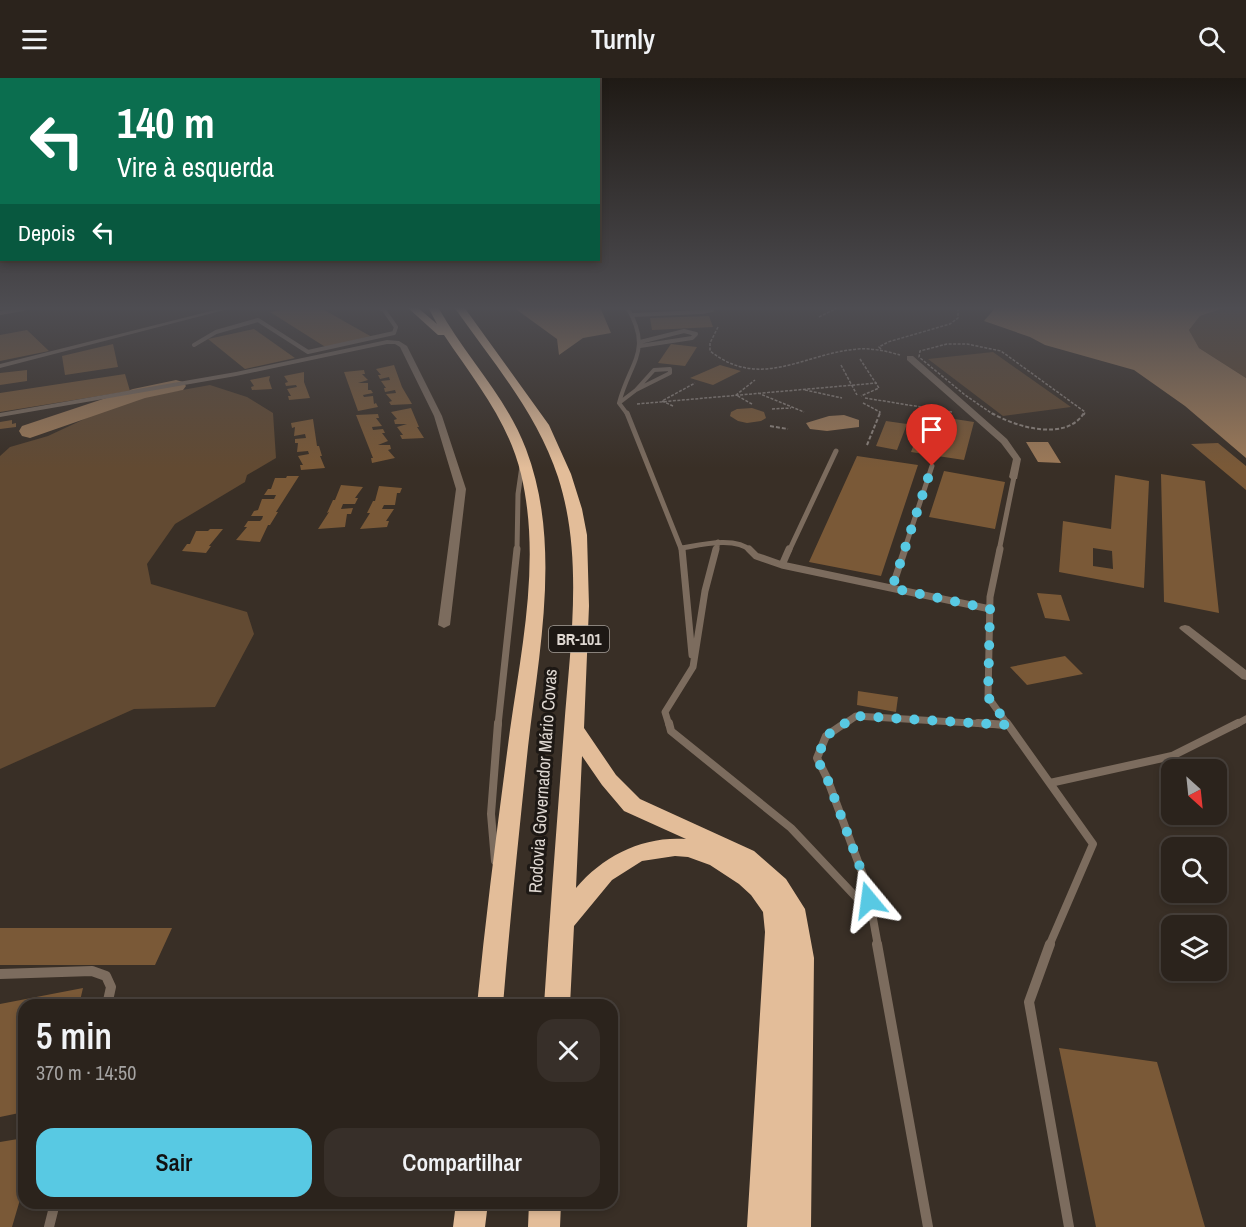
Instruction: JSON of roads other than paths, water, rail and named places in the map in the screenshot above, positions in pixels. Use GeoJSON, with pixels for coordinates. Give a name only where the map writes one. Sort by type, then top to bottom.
{"type":"FeatureCollection","features":[{"type":"Feature","properties":{"kind":"highway","name":"Rodovia Governador Mário Covas"},"geometry":{"type":"LineString","coordinates":[[467,361],[494,398],[522,457],[534,494],[539,556],[536,603],[499,904],[491,999]]}},
{"type":"Feature","properties":{"kind":"highway","name":"Rodovia Governador Mário Covas"},"geometry":{"type":"LineString","coordinates":[[497,361],[543,425],[558,456],[575,509],[581,562],[575,730],[557,999]]}},
{"type":"Feature","properties":{"kind":"highway"},"geometry":{"type":"LineString","coordinates":[[575,730],[609,780],[632,805],[746,857],[778,886],[793,909],[801,958],[795,1227]]}},
{"type":"Feature","properties":{"kind":"highway"},"geometry":{"type":"LineString","coordinates":[[562,924],[583,896],[606,872],[621,861],[641,852],[662,848],[691,849],[722,861],[741,873],[770,901],[777,920],[778,944],[763,1227]]}},
{"type":"Feature","properties":{"kind":"highway"},"geometry":{"type":"LineString","coordinates":[[469,1227],[471,1209]]}},
{"type":"Feature","properties":{"kind":"highway"},"geometry":{"type":"LineString","coordinates":[[544,1227],[545,1209]]}},
{"type":"Feature","properties":{"kind":"street"},"geometry":{"type":"LineString","coordinates":[[0,366],[21,361]]}},
{"type":"Feature","properties":{"kind":"street"},"geometry":{"type":"LineString","coordinates":[[0,415],[236,374],[299,361]]}},
{"type":"Feature","properties":{"kind":"street"},"geometry":{"type":"LineString","coordinates":[[410,361],[438,417],[461,489],[444,625]]}},
{"type":"Feature","properties":{"kind":"street"},"geometry":{"type":"LineString","coordinates":[[913,361],[1004,441],[1017,459],[1014,477]]}},
{"type":"Feature","properties":{"kind":"street"},"geometry":{"type":"LineString","coordinates":[[1185,628],[1246,676]]}},
{"type":"Feature","properties":{"kind":"lane"},"geometry":{"type":"LineString","coordinates":[[633,361],[621,392],[620,404],[629,416],[682,548],[693,667]]}},
{"type":"Feature","properties":{"kind":"lane"},"geometry":{"type":"LineString","coordinates":[[620,404],[654,370],[670,369],[670,374],[636,390]]}},
{"type":"Feature","properties":{"kind":"lane"},"geometry":{"type":"LineString","coordinates":[[782,565],[836,451]]}},
{"type":"Feature","properties":{"kind":"lane"},"geometry":{"type":"LineString","coordinates":[[892,588],[932,466]]}},
{"type":"Feature","properties":{"kind":"lane"},"geometry":{"type":"LineString","coordinates":[[1014,477],[990,597],[988,697],[1093,844],[1057,925],[1029,1002],[1069,1227]]}},
{"type":"Feature","properties":{"kind":"lane"},"geometry":{"type":"LineString","coordinates":[[682,548],[718,542],[747,548],[756,556],[782,565],[990,609]]}},
{"type":"Feature","properties":{"kind":"lane"},"geometry":{"type":"LineString","coordinates":[[718,542],[705,591],[693,667],[665,712],[671,731],[791,828],[872,913]]}},
{"type":"Feature","properties":{"kind":"lane"},"geometry":{"type":"LineString","coordinates":[[928,1227],[867,886],[827,778],[817,759],[826,736],[856,716],[1008,725]]}},
{"type":"Feature","properties":{"kind":"lane"},"geometry":{"type":"LineString","coordinates":[[1050,783],[1172,756],[1246,719]]}},
{"type":"Feature","properties":{"kind":"lane"},"geometry":{"type":"LineString","coordinates":[[0,974],[92,971],[106,976],[111,987],[108,999]]}},
{"type":"Feature","properties":{"kind":"lane"},"geometry":{"type":"LineString","coordinates":[[49,1227],[54,1209]]}},
{"type":"Feature","properties":{"kind":"waterway"},"geometry":{"type":"LineString","coordinates":[[30,431],[140,393],[176,386]]}}]}
